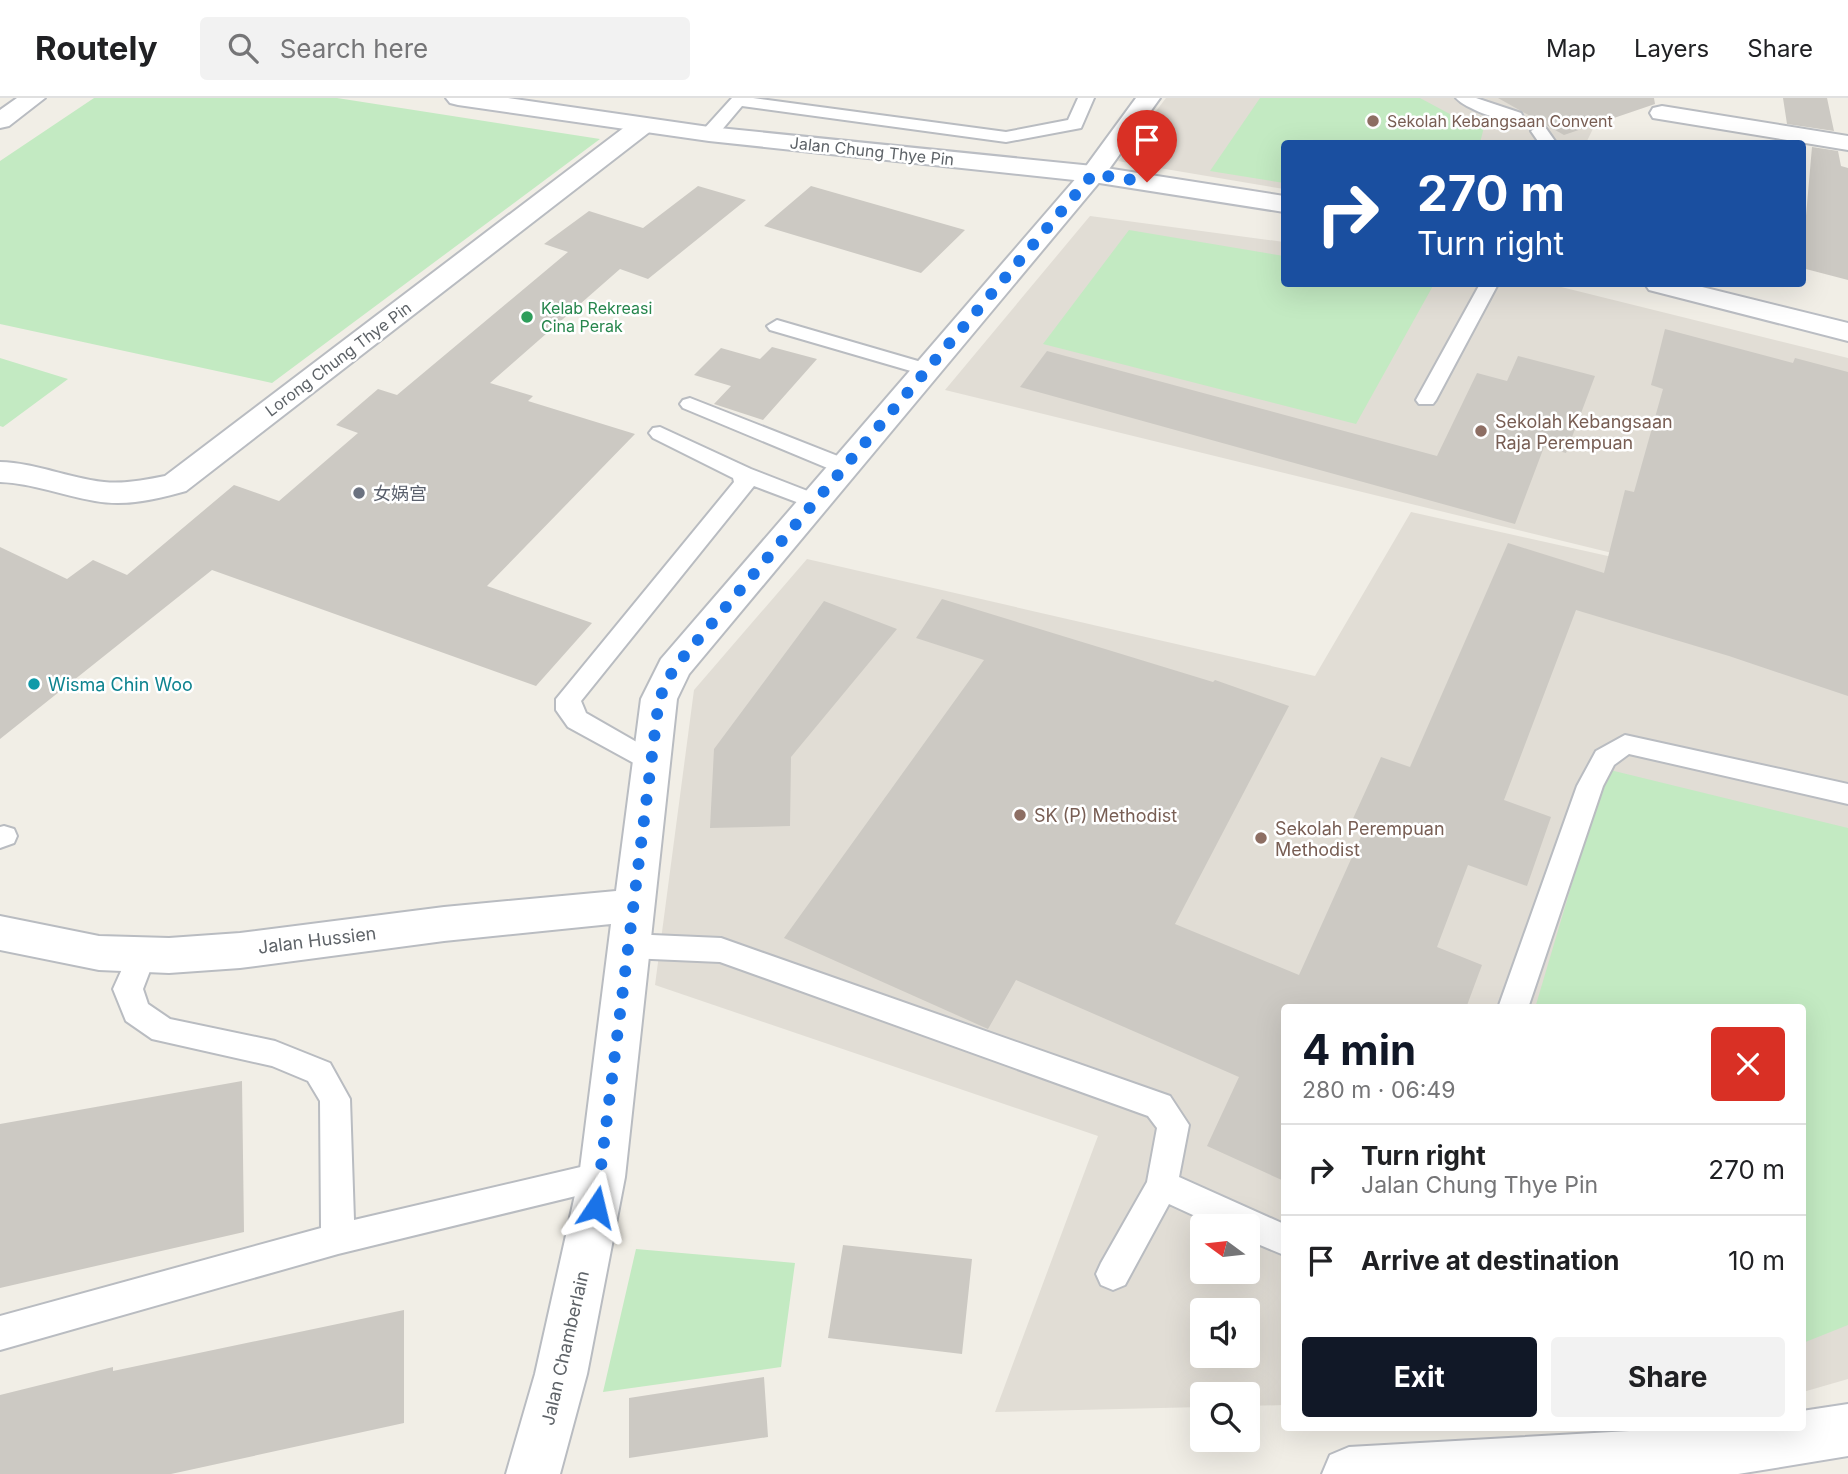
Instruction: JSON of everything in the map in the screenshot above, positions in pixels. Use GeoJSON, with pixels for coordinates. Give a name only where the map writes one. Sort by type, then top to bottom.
{"type":"FeatureCollection","features":[{"type":"Feature","properties":{"kind":"street","name":"Jalan Chung Thye Pin"},"geometry":{"type":"LineString","coordinates":[[458,98],[508,102],[709,134],[1093,174],[1281,204]]}},
{"type":"Feature","properties":{"kind":"street","name":"Jalan Chamberlain"},"geometry":{"type":"LineString","coordinates":[[533,1474],[561,1374],[602,1177],[659,699],[674,668],[1093,174],[1148,98]]}},
{"type":"Feature","properties":{"kind":"street"},"geometry":{"type":"LineString","coordinates":[[1662,113],[1848,143]]}},
{"type":"Feature","properties":{"kind":"street","name":"Lorong Chung Thye Pin"},"geometry":{"type":"LineString","coordinates":[[0,472],[18,471],[96,491],[136,493],[175,484],[643,125]]}},
{"type":"Feature","properties":{"kind":"street"},"geometry":{"type":"LineString","coordinates":[[1671,287],[1848,332]]}},
{"type":"Feature","properties":{"kind":"street","name":"Jalan Hussien"},"geometry":{"type":"LineString","coordinates":[[0,933],[43,944],[100,953],[142,955],[231,951],[526,914],[632,926]]}},
{"type":"Feature","properties":{"kind":"street"},"geometry":{"type":"LineString","coordinates":[[1349,1474],[1705,1453],[1848,1430]]}},
{"type":"Feature","properties":{"kind":"lane"},"geometry":{"type":"LineString","coordinates":[[709,134],[741,100],[1006,136],[1075,124],[1086,98]]}},
{"type":"Feature","properties":{"kind":"lane"},"geometry":{"type":"LineString","coordinates":[[1464,98],[1478,106],[1515,117]]}},
{"type":"Feature","properties":{"kind":"lane"},"geometry":{"type":"LineString","coordinates":[[1426,400],[1487,287]]}},
{"type":"Feature","properties":{"kind":"lane"},"geometry":{"type":"LineString","coordinates":[[777,326],[928,370]]}},
{"type":"Feature","properties":{"kind":"lane"},"geometry":{"type":"LineString","coordinates":[[690,404],[845,467]]}},
{"type":"Feature","properties":{"kind":"lane"},"geometry":{"type":"LineString","coordinates":[[660,433],[743,474],[815,502]]}},
{"type":"Feature","properties":{"kind":"lane"},"geometry":{"type":"LineString","coordinates":[[652,763],[577,720],[569,710],[568,699],[741,490],[745,482],[743,474]]}},
{"type":"Feature","properties":{"kind":"lane"},"geometry":{"type":"LineString","coordinates":[[1514,1004],[1590,786],[1605,758],[1625,744],[1848,794]]}},
{"type":"Feature","properties":{"kind":"lane"},"geometry":{"type":"LineString","coordinates":[[632,926],[721,950],[1159,1106],[1173,1125],[1162,1185],[1113,1274]]}},
{"type":"Feature","properties":{"kind":"lane"},"geometry":{"type":"LineString","coordinates":[[142,955],[128,989],[136,1012],[163,1030],[275,1054],[319,1072],[335,1099],[338,1240]]}},
{"type":"Feature","properties":{"kind":"lane"},"geometry":{"type":"LineString","coordinates":[[0,1333],[338,1240],[602,1177]]}},
{"type":"Feature","properties":{"kind":"lane"},"geometry":{"type":"LineString","coordinates":[[1162,1185],[1281,1239]]}},
{"type":"Feature","properties":{"kind":"shaded area","name":"Sekolah Kebangsaan Convent"},"geometry":{"type":"Polygon","coordinates":[[[1166,98],[1608,98],[1587,140],[1281,140],[1281,188],[1118,161],[1166,98]]]}},
{"type":"Feature","properties":{"kind":"shaded area","name":"Sekolah Perempuan Methodist"},"geometry":{"type":"Polygon","coordinates":[[[1090,216],[1281,242],[1281,287],[1561,287],[1848,358],[1848,1379],[1806,1391],[1806,1004],[1281,1004],[1281,1405],[1260,1406],[1260,1382],[1190,1382],[1190,1407],[995,1412],[1098,1136],[655,985],[694,690],[807,559],[1315,676],[1411,512],[1800,599],[945,390],[1090,216]]]}},
{"type":"Feature","properties":{"kind":"green space"},"geometry":{"type":"Polygon","coordinates":[[[94,98],[337,98],[600,139],[272,383],[0,324],[0,161],[94,98]]]}},
{"type":"Feature","properties":{"kind":"green space"},"geometry":{"type":"Polygon","coordinates":[[[1260,98],[1420,98],[1461,120],[1485,123],[1481,140],[1281,140],[1281,183],[1210,171],[1260,98]]]}},
{"type":"Feature","properties":{"kind":"green space"},"geometry":{"type":"Polygon","coordinates":[[[1129,230],[1281,255],[1281,287],[1432,287],[1356,424],[1043,344],[1129,230]]]}},
{"type":"Feature","properties":{"kind":"green space"},"geometry":{"type":"Polygon","coordinates":[[[0,358],[68,379],[3,427],[0,426],[0,358]]]}},
{"type":"Feature","properties":{"kind":"green space"},"geometry":{"type":"Polygon","coordinates":[[[1606,769],[1848,828],[1848,1325],[1806,1342],[1806,1004],[1536,1004],[1606,769]]]}},
{"type":"Feature","properties":{"kind":"green space"},"geometry":{"type":"Polygon","coordinates":[[[636,1249],[795,1263],[781,1367],[603,1392],[636,1249]]]}},
{"type":"Feature","properties":{"kind":"building"},"geometry":{"type":"Polygon","coordinates":[[[1498,98],[1654,98],[1655,104],[1564,135],[1498,98]]]}},
{"type":"Feature","properties":{"kind":"building"},"geometry":{"type":"Polygon","coordinates":[[[1783,98],[1827,98],[1834,131],[1787,124],[1783,98]]]}},
{"type":"Feature","properties":{"kind":"building"},"geometry":{"type":"Polygon","coordinates":[[[1812,147],[1838,151],[1841,166],[1848,168],[1848,280],[1806,269],[1806,216],[1812,147]]]}},
{"type":"Feature","properties":{"kind":"building"},"geometry":{"type":"Polygon","coordinates":[[[698,186],[746,200],[648,279],[620,269],[490,383],[533,396],[528,401],[635,434],[487,586],[592,623],[536,686],[212,570],[0,739],[0,547],[67,579],[93,560],[127,575],[234,485],[279,501],[358,433],[336,425],[378,389],[397,395],[568,252],[544,244],[589,211],[643,228],[698,186]]]}},
{"type":"Feature","properties":{"kind":"building"},"geometry":{"type":"Polygon","coordinates":[[[811,186],[965,230],[921,273],[764,226],[811,186]]]}},
{"type":"Feature","properties":{"kind":"building"},"geometry":{"type":"Polygon","coordinates":[[[1665,329],[1793,363],[1795,358],[1848,372],[1848,696],[1729,656],[1576,610],[1504,800],[1551,817],[1527,886],[1468,865],[1437,947],[1482,965],[1467,1004],[1281,1004],[1281,1180],[1207,1146],[1239,1077],[1016,980],[988,1029],[784,938],[984,660],[916,638],[942,599],[1213,682],[1215,680],[1289,706],[1175,924],[1299,975],[1365,828],[1351,823],[1381,757],[1410,767],[1508,543],[1604,573],[1625,490],[1634,492],[1663,389],[1651,385],[1665,329]]]}},
{"type":"Feature","properties":{"kind":"building"},"geometry":{"type":"Polygon","coordinates":[[[772,347],[817,359],[763,420],[714,404],[731,386],[694,375],[721,348],[760,359],[772,347]]]}},
{"type":"Feature","properties":{"kind":"building"},"geometry":{"type":"Polygon","coordinates":[[[1047,351],[1437,456],[1477,373],[1507,381],[1518,356],[1595,376],[1566,453],[1544,447],[1515,524],[1020,387],[1047,351]]]}},
{"type":"Feature","properties":{"kind":"building"},"geometry":{"type":"Polygon","coordinates":[[[824,601],[897,629],[791,757],[790,826],[710,828],[714,749],[824,601]]]}},
{"type":"Feature","properties":{"kind":"building"},"geometry":{"type":"Polygon","coordinates":[[[242,1081],[244,1232],[0,1288],[0,1124],[242,1081]]]}},
{"type":"Feature","properties":{"kind":"building"},"geometry":{"type":"Polygon","coordinates":[[[843,1245],[972,1259],[962,1354],[828,1338],[843,1245]]]}},
{"type":"Feature","properties":{"kind":"building"},"geometry":{"type":"Polygon","coordinates":[[[404,1310],[404,1423],[171,1474],[0,1474],[0,1395],[113,1367],[113,1371],[404,1310]]]}},
{"type":"Feature","properties":{"kind":"building"},"geometry":{"type":"Polygon","coordinates":[[[764,1377],[768,1437],[629,1458],[629,1398],[764,1377]]]}},
{"type":"Feature","properties":{"kind":"place","name":"Sekolah Kebangsaan Convent"},"geometry":{"type":"Point","coordinates":[1373,121]}},
{"type":"Feature","properties":{"kind":"place","name":"Kelab Rekreasi Cina Perak"},"geometry":{"type":"Point","coordinates":[527,317]}},
{"type":"Feature","properties":{"kind":"place","name":"Sekolah Kebangsaan Raja Perempuan"},"geometry":{"type":"Point","coordinates":[1481,431]}},
{"type":"Feature","properties":{"kind":"place","name":"女娲宫"},"geometry":{"type":"Point","coordinates":[359,493]}},
{"type":"Feature","properties":{"kind":"place","name":"Wisma Chin Woo"},"geometry":{"type":"Point","coordinates":[34,684]}},
{"type":"Feature","properties":{"kind":"place","name":"SK (P) Methodist"},"geometry":{"type":"Point","coordinates":[1020,815]}},
{"type":"Feature","properties":{"kind":"place","name":"Sekolah Perempuan Methodist"},"geometry":{"type":"Point","coordinates":[1261,838]}},
{"type":"Feature","properties":{"kind":"route"},"geometry":{"type":"LineString","coordinates":[[596,1207],[602,1177],[659,699],[674,668],[1093,174],[1147,182]]}}]}
